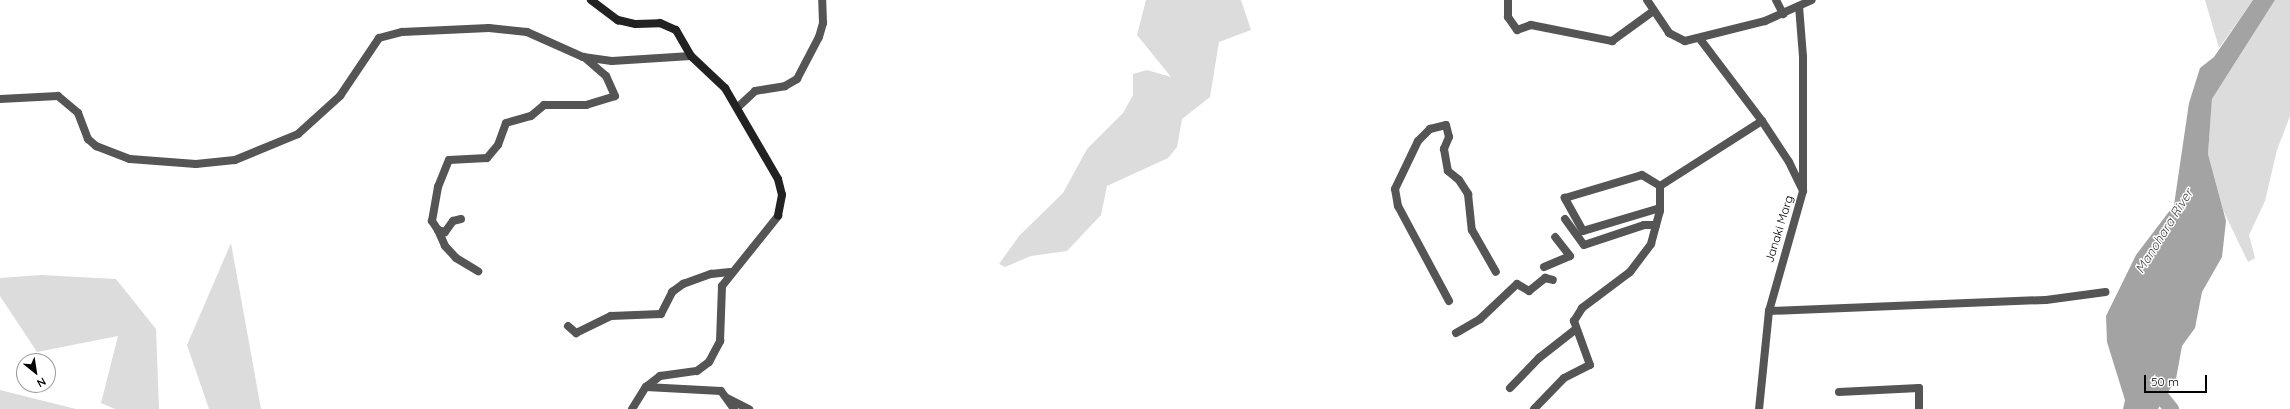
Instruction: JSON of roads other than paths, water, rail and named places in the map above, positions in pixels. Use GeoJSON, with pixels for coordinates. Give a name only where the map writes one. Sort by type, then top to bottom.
{"type":"FeatureCollection","features":[{"type":"Feature","properties":{"kind":"main road"},"geometry":{"type":"LineString","coordinates":[[591,0],[618,20],[670,24],[691,56],[725,88],[738,107],[780,183],[782,195],[778,216]]}},
{"type":"Feature","properties":{"kind":"street"},"geometry":{"type":"LineString","coordinates":[[738,107],[755,91],[786,86],[797,79],[819,37],[823,23],[822,0]]}},
{"type":"Feature","properties":{"kind":"street"},"geometry":{"type":"LineString","coordinates":[[1508,0],[1508,17],[1518,30],[1531,25],[1612,41],[1652,12]]}},
{"type":"Feature","properties":{"kind":"street"},"geometry":{"type":"LineString","coordinates":[[1647,0],[1652,12],[1677,40],[1700,39],[1783,14],[1812,0]]}},
{"type":"Feature","properties":{"kind":"street"},"geometry":{"type":"LineString","coordinates":[[1776,0],[1783,14]]}},
{"type":"Feature","properties":{"kind":"street"},"geometry":{"type":"LineString","coordinates":[[1799,6],[1803,57],[1803,191]]}},
{"type":"Feature","properties":{"kind":"street"},"geometry":{"type":"LineString","coordinates":[[0,99],[58,96],[75,109],[88,139],[96,146],[130,159],[196,164],[235,160],[298,134],[340,96],[379,38],[402,32],[489,28],[527,32],[583,57],[606,76],[615,91],[612,99],[586,105],[544,105],[531,116],[506,123],[498,145],[487,158],[449,160],[432,214],[445,246],[456,258],[478,271]]}},
{"type":"Feature","properties":{"kind":"street","name":"Janaki Marg"},"geometry":{"type":"LineString","coordinates":[[1700,39],[1762,121],[1789,162],[1803,191],[1769,311],[1760,409]]}},
{"type":"Feature","properties":{"kind":"street"},"geometry":{"type":"LineString","coordinates":[[583,57],[612,61],[691,56]]}},
{"type":"Feature","properties":{"kind":"street"},"geometry":{"type":"LineString","coordinates":[[1660,186],[1762,121]]}},
{"type":"Feature","properties":{"kind":"street"},"geometry":{"type":"LineString","coordinates":[[1449,301],[1398,206],[1395,189],[1418,141],[1430,129],[1446,125],[1449,137],[1444,149],[1448,171],[1468,194],[1472,230],[1496,272]]}},
{"type":"Feature","properties":{"kind":"street"},"geometry":{"type":"LineString","coordinates":[[1660,186],[1642,175],[1565,198],[1583,231],[1660,208]]}},
{"type":"Feature","properties":{"kind":"street"},"geometry":{"type":"LineString","coordinates":[[1534,409],[1564,378],[1590,365],[1574,321],[1582,308],[1630,272],[1651,244],[1660,208],[1660,186]]}},
{"type":"Feature","properties":{"kind":"street"},"geometry":{"type":"LineString","coordinates":[[632,409],[646,387],[670,372],[697,371],[709,362],[720,341],[722,286],[730,272],[778,216]]}},
{"type":"Feature","properties":{"kind":"street"},"geometry":{"type":"LineString","coordinates":[[438,230],[445,232],[453,221],[461,219]]}},
{"type":"Feature","properties":{"kind":"street"},"geometry":{"type":"LineString","coordinates":[[1565,219],[1584,245],[1644,225],[1656,224]]}},
{"type":"Feature","properties":{"kind":"street"},"geometry":{"type":"LineString","coordinates":[[1544,267],[1570,256],[1555,238]]}},
{"type":"Feature","properties":{"kind":"street"},"geometry":{"type":"LineString","coordinates":[[568,326],[576,333],[611,316],[661,314],[672,292],[683,284],[711,274],[730,272]]}},
{"type":"Feature","properties":{"kind":"street"},"geometry":{"type":"LineString","coordinates":[[1456,333],[1480,319],[1517,284],[1529,291],[1545,278],[1552,280]]}},
{"type":"Feature","properties":{"kind":"street"},"geometry":{"type":"LineString","coordinates":[[1769,311],[2046,300],[2104,292]]}},
{"type":"Feature","properties":{"kind":"street"},"geometry":{"type":"LineString","coordinates":[[1510,388],[1540,358],[1576,328]]}},
{"type":"Feature","properties":{"kind":"street"},"geometry":{"type":"LineString","coordinates":[[646,387],[721,391],[734,409]]}},
{"type":"Feature","properties":{"kind":"street"},"geometry":{"type":"LineString","coordinates":[[1839,392],[1918,388],[1918,409]]}},
{"type":"Feature","properties":{"kind":"street"},"geometry":{"type":"LineString","coordinates":[[726,398],[749,409]]}},
{"type":"Feature","properties":{"kind":"water"},"geometry":{"type":"Polygon","coordinates":[[[2253,0],[2275,0],[2212,99],[2208,154],[2226,221],[2222,257],[2202,292],[2195,328],[2182,346],[2176,379],[2158,409],[2123,409],[2125,400],[2107,342],[2106,316],[2136,255],[2174,205],[2189,103],[2200,68],[2214,57],[2253,0]]]}},
{"type":"Feature","properties":{"kind":"waterway","name":"Manohara River"},"geometry":{"type":"LineString","coordinates":[[2151,384],[2171,409]]}}]}
